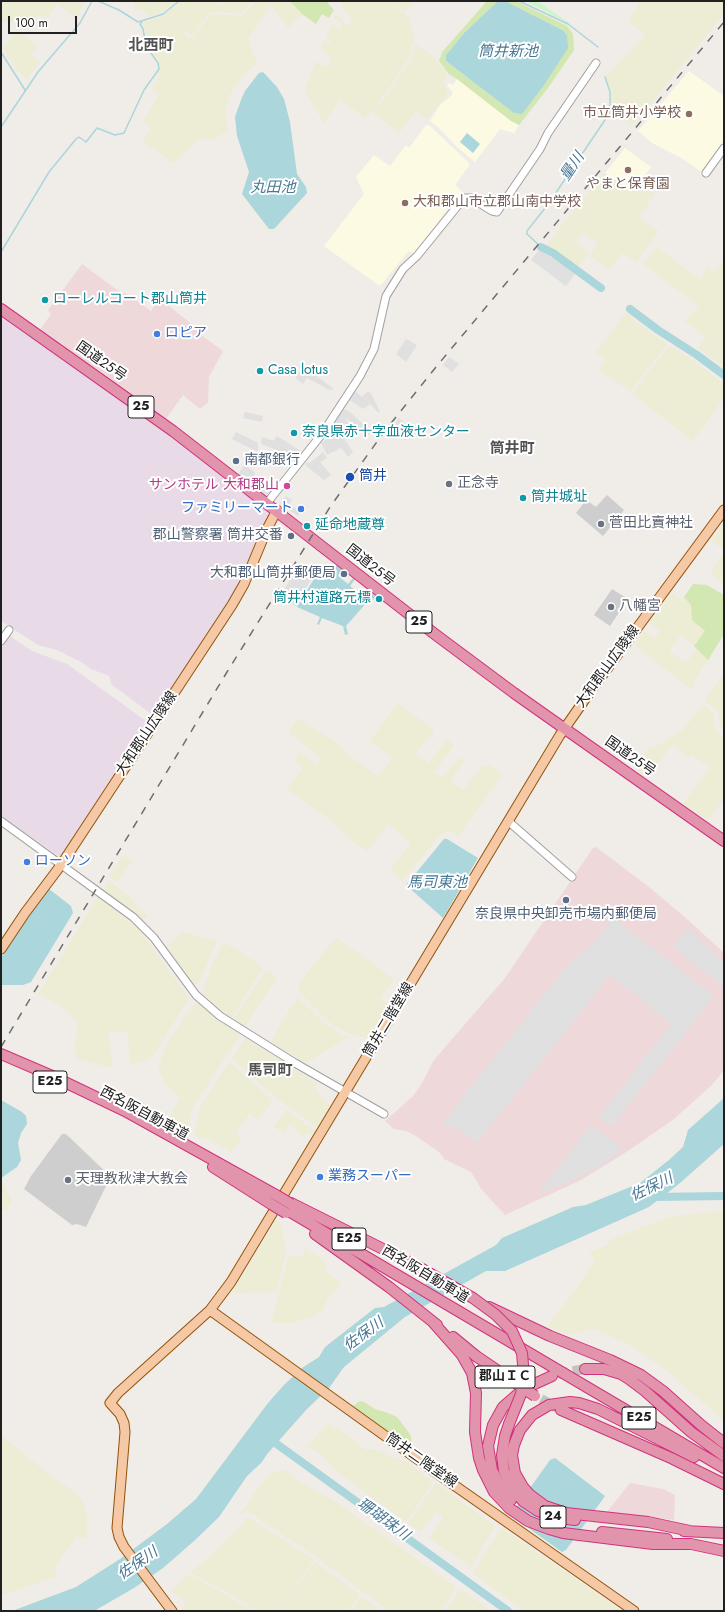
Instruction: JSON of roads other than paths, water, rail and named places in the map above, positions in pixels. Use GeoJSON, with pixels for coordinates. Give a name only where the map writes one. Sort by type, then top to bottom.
{"type":"FeatureCollection","features":[{"type":"Feature","properties":{"kind":"highway","name":"国道25号"},"geometry":{"type":"LineString","coordinates":[[1,309],[173,431],[277,510],[436,635],[724,841]]}},
{"type":"Feature","properties":{"kind":"highway","name":"西名阪自動車道"},"geometry":{"type":"LineString","coordinates":[[1,1054],[15,1064]]}},
{"type":"Feature","properties":{"kind":"highway","name":"西名阪自動車道"},"geometry":{"type":"LineString","coordinates":[[1,1061],[15,1064],[86,1095],[196,1153],[273,1200]]}},
{"type":"Feature","properties":{"kind":"highway","name":"西名阪自動車道"},"geometry":{"type":"LineString","coordinates":[[196,1153],[214,1167],[289,1208],[404,1275],[509,1337],[555,1369],[724,1468]]}},
{"type":"Feature","properties":{"kind":"highway"},"geometry":{"type":"LineString","coordinates":[[289,1208],[417,1266],[473,1298],[536,1330],[626,1367],[652,1383],[724,1443]]}},
{"type":"Feature","properties":{"kind":"highway"},"geometry":{"type":"LineString","coordinates":[[289,1208],[432,1321],[454,1345],[468,1365],[474,1383],[476,1393],[476,1448],[482,1470],[494,1492],[510,1491],[529,1494],[550,1508],[577,1514],[602,1528],[668,1542],[691,1544],[720,1550]]}},
{"type":"Feature","properties":{"kind":"highway"},"geometry":{"type":"LineString","coordinates":[[473,1298],[505,1323],[512,1332],[522,1353],[524,1369],[523,1384],[505,1436],[502,1455],[504,1471],[510,1491],[520,1508],[537,1518],[564,1526],[724,1533]]}},
{"type":"Feature","properties":{"kind":"highway","name":"郡山ＩＣ"},"geometry":{"type":"LineString","coordinates":[[432,1321],[476,1356],[538,1397]]}},
{"type":"Feature","properties":{"kind":"highway","name":"西名阪自動車道"},"geometry":{"type":"LineString","coordinates":[[555,1369],[724,1460]]}},
{"type":"Feature","properties":{"kind":"highway"},"geometry":{"type":"LineString","coordinates":[[510,1491],[496,1480],[489,1458],[488,1446],[493,1425],[503,1407],[519,1393],[555,1369]]}},
{"type":"Feature","properties":{"kind":"highway"},"geometry":{"type":"LineString","coordinates":[[585,1369],[608,1370],[629,1379],[645,1391],[691,1432],[724,1456]]}},
{"type":"Feature","properties":{"kind":"highway"},"geometry":{"type":"LineString","coordinates":[[510,1491],[513,1464],[512,1455],[520,1430],[532,1415],[540,1410],[549,1405],[570,1402],[579,1403],[598,1410],[724,1472]]}},
{"type":"Feature","properties":{"kind":"highway"},"geometry":{"type":"LineString","coordinates":[[561,1410],[671,1458],[724,1484]]}},
{"type":"Feature","properties":{"kind":"main road","name":"大和郡山広陵線"},"geometry":{"type":"LineString","coordinates":[[1,949],[60,865],[232,606],[244,584],[277,510]]}},
{"type":"Feature","properties":{"kind":"main road","name":"大和郡山広陵線"},"geometry":{"type":"LineString","coordinates":[[564,728],[724,510]]}},
{"type":"Feature","properties":{"kind":"main road","name":"筒井二階堂線"},"geometry":{"type":"LineString","coordinates":[[172,1611],[118,1537],[117,1528],[125,1432],[124,1423],[120,1414],[110,1403],[118,1393],[210,1310],[231,1282],[564,728]]}},
{"type":"Feature","properties":{"kind":"main road","name":"筒井二階堂線"},"geometry":{"type":"LineString","coordinates":[[210,1310],[633,1611]]}},
{"type":"Feature","properties":{"kind":"street"},"geometry":{"type":"LineString","coordinates":[[267,503],[322,434],[360,376],[376,342],[386,296],[403,269],[417,256],[464,198],[471,198],[492,211],[497,212],[596,63]]}},
{"type":"Feature","properties":{"kind":"street"},"geometry":{"type":"LineString","coordinates":[[706,173],[724,148]]}},
{"type":"Feature","properties":{"kind":"street"},"geometry":{"type":"LineString","coordinates":[[1,641],[9,630]]}},
{"type":"Feature","properties":{"kind":"street"},"geometry":{"type":"LineString","coordinates":[[1,821],[133,917],[154,938],[196,995],[220,1016],[345,1093],[384,1114]]}},
{"type":"Feature","properties":{"kind":"street"},"geometry":{"type":"LineString","coordinates":[[508,821],[572,877]]}},
{"type":"Feature","properties":{"kind":"water","name":"筒井新池"},"geometry":{"type":"Polygon","coordinates":[[[498,1],[505,1],[564,31],[567,36],[568,48],[544,85],[522,114],[514,113],[446,61],[446,55],[465,32],[498,1]]]}},
{"type":"Feature","properties":{"kind":"water","name":"丸田池"},"geometry":{"type":"Polygon","coordinates":[[[263,72],[277,87],[284,99],[290,122],[297,174],[306,187],[307,193],[274,229],[269,229],[242,194],[249,172],[237,136],[235,117],[245,91],[259,73],[263,72]]]}},
{"type":"Feature","properties":{"kind":"water"},"geometry":{"type":"Polygon","coordinates":[[[467,133],[480,144],[473,153],[460,142],[467,133]]]}},
{"type":"Feature","properties":{"kind":"water"},"geometry":{"type":"Polygon","coordinates":[[[323,564],[331,570],[337,565],[342,569],[338,576],[348,584],[354,577],[356,578],[350,586],[359,593],[361,591],[366,595],[370,589],[377,599],[369,600],[346,626],[348,634],[345,635],[343,626],[322,618],[319,625],[317,624],[320,617],[297,607],[323,564]]]}},
{"type":"Feature","properties":{"kind":"water","name":"馬司東池"},"geometry":{"type":"Polygon","coordinates":[[[444,839],[447,839],[478,858],[443,918],[406,885],[444,839]]]}},
{"type":"Feature","properties":{"kind":"water"},"geometry":{"type":"Polygon","coordinates":[[[49,889],[71,906],[73,913],[31,982],[23,985],[1,985],[1,958],[17,931],[49,889]]]}},
{"type":"Feature","properties":{"kind":"water","name":"佐保川"},"geometry":{"type":"Polygon","coordinates":[[[724,1098],[724,1144],[680,1183],[649,1207],[505,1271],[486,1271],[405,1317],[344,1367],[329,1388],[306,1410],[261,1463],[247,1476],[219,1517],[163,1568],[134,1588],[94,1611],[12,1611],[76,1587],[120,1559],[167,1524],[196,1499],[268,1403],[284,1385],[302,1368],[319,1357],[325,1347],[375,1308],[384,1307],[496,1245],[502,1238],[573,1207],[586,1205],[640,1183],[683,1147],[688,1130],[724,1098]]]}},
{"type":"Feature","properties":{"kind":"water"},"geometry":{"type":"Polygon","coordinates":[[[1,1100],[22,1112],[26,1116],[27,1124],[21,1133],[18,1143],[21,1160],[17,1167],[1,1178],[1,1100]]]}},
{"type":"Feature","properties":{"kind":"water"},"geometry":{"type":"Polygon","coordinates":[[[555,1458],[605,1496],[566,1550],[562,1552],[513,1517],[512,1513],[550,1460],[555,1458]]]}},
{"type":"Feature","properties":{"kind":"waterway"},"geometry":{"type":"LineString","coordinates":[[1,127],[38,72],[80,23],[92,1]]}},
{"type":"Feature","properties":{"kind":"waterway"},"geometry":{"type":"LineString","coordinates":[[98,1],[119,10],[138,22],[163,14],[179,1]]}},
{"type":"Feature","properties":{"kind":"waterway","name":"量川"},"geometry":{"type":"LineString","coordinates":[[519,1],[568,24],[598,47]]}},
{"type":"Feature","properties":{"kind":"waterway"},"geometry":{"type":"LineString","coordinates":[[1,252],[49,172],[76,139],[79,137],[86,142],[97,128],[115,135],[124,133],[144,90],[159,69],[158,63],[146,46],[143,29],[140,24],[142,22]]}},
{"type":"Feature","properties":{"kind":"waterway"},"geometry":{"type":"LineString","coordinates":[[1,52],[25,90]]}},
{"type":"Feature","properties":{"kind":"waterway","name":"量川"},"geometry":{"type":"LineString","coordinates":[[541,247],[527,234],[527,231],[549,203],[609,114],[610,92],[605,77]]}},
{"type":"Feature","properties":{"kind":"waterway","name":"量川"},"geometry":{"type":"LineString","coordinates":[[541,247],[553,253],[601,288]]}},
{"type":"Feature","properties":{"kind":"waterway","name":"量川"},"geometry":{"type":"LineString","coordinates":[[630,309],[724,375]]}},
{"type":"Feature","properties":{"kind":"waterway","name":"佐保川"},"geometry":{"type":"LineString","coordinates":[[653,1197],[724,1196]]}},
{"type":"Feature","properties":{"kind":"waterway","name":"珊瑚珠川"},"geometry":{"type":"LineString","coordinates":[[266,1440],[274,1442],[508,1611]]}},
{"type":"Feature","properties":{"kind":"tunnel"},"geometry":{"type":"LineString","coordinates":[[558,1374],[585,1369]]}},
{"type":"Feature","properties":{"kind":"tunnel"},"geometry":{"type":"LineString","coordinates":[[541,1399],[557,1408]]}},
{"type":"Feature","properties":{"kind":"railway"},"geometry":{"type":"LineString","coordinates":[[1,1047],[227,672],[330,507],[384,432],[436,367],[724,22]]}},
{"type":"Feature","properties":{"kind":"place","name":"市立筒井小学校"},"geometry":{"type":"Point","coordinates":[689,114]}},
{"type":"Feature","properties":{"kind":"place","name":"やまと保育園"},"geometry":{"type":"Point","coordinates":[628,170]}},
{"type":"Feature","properties":{"kind":"place","name":"大和郡山市立郡山南中学校"},"geometry":{"type":"Point","coordinates":[405,203]}},
{"type":"Feature","properties":{"kind":"place","name":"ローレルコート郡山筒井"},"geometry":{"type":"Point","coordinates":[45,300]}},
{"type":"Feature","properties":{"kind":"place","name":"ロピア"},"geometry":{"type":"Point","coordinates":[157,334]}},
{"type":"Feature","properties":{"kind":"place","name":"Casa lotus"},"geometry":{"type":"Point","coordinates":[260,371]}},
{"type":"Feature","properties":{"kind":"place","name":"奈良県赤十字血液センター"},"geometry":{"type":"Point","coordinates":[294,433]}},
{"type":"Feature","properties":{"kind":"place","name":"南都銀行"},"geometry":{"type":"Point","coordinates":[236,461]}},
{"type":"Feature","properties":{"kind":"place","name":"筒井"},"geometry":{"type":"Point","coordinates":[350,477]}},
{"type":"Feature","properties":{"kind":"place","name":"正念寺"},"geometry":{"type":"Point","coordinates":[449,484]}},
{"type":"Feature","properties":{"kind":"place","name":"サンホテル 大和郡山"},"geometry":{"type":"Point","coordinates":[287,486]}},
{"type":"Feature","properties":{"kind":"place","name":"筒井城址"},"geometry":{"type":"Point","coordinates":[523,498]}},
{"type":"Feature","properties":{"kind":"place","name":"ファミリーマート"},"geometry":{"type":"Point","coordinates":[301,509]}},
{"type":"Feature","properties":{"kind":"place","name":"菅田比賣神社"},"geometry":{"type":"Point","coordinates":[601,524]}},
{"type":"Feature","properties":{"kind":"place","name":"延命地蔵尊"},"geometry":{"type":"Point","coordinates":[307,526]}},
{"type":"Feature","properties":{"kind":"place","name":"郡山警察署 筒井交番"},"geometry":{"type":"Point","coordinates":[291,536]}},
{"type":"Feature","properties":{"kind":"place","name":"大和郡山筒井郵便局"},"geometry":{"type":"Point","coordinates":[344,574]}},
{"type":"Feature","properties":{"kind":"place","name":"筒井村道路元標"},"geometry":{"type":"Point","coordinates":[379,599]}},
{"type":"Feature","properties":{"kind":"place","name":"八幡宮"},"geometry":{"type":"Point","coordinates":[611,607]}},
{"type":"Feature","properties":{"kind":"place","name":"ローソン"},"geometry":{"type":"Point","coordinates":[27,862]}},
{"type":"Feature","properties":{"kind":"place","name":"奈良県中央卸売市場内郵便局"},"geometry":{"type":"Point","coordinates":[566,900]}},
{"type":"Feature","properties":{"kind":"place","name":"業務スーパー"},"geometry":{"type":"Point","coordinates":[320,1177]}},
{"type":"Feature","properties":{"kind":"place","name":"天理教秋津大教会"},"geometry":{"type":"Point","coordinates":[68,1180]}},
{"type":"Feature","properties":{"kind":"district","name":"北西町"},"geometry":{"type":"Point","coordinates":[151,46]}},
{"type":"Feature","properties":{"kind":"district","name":"筒井町"},"geometry":{"type":"Point","coordinates":[512,449]}},
{"type":"Feature","properties":{"kind":"district","name":"馬司町"},"geometry":{"type":"Point","coordinates":[270,1071]}}]}
